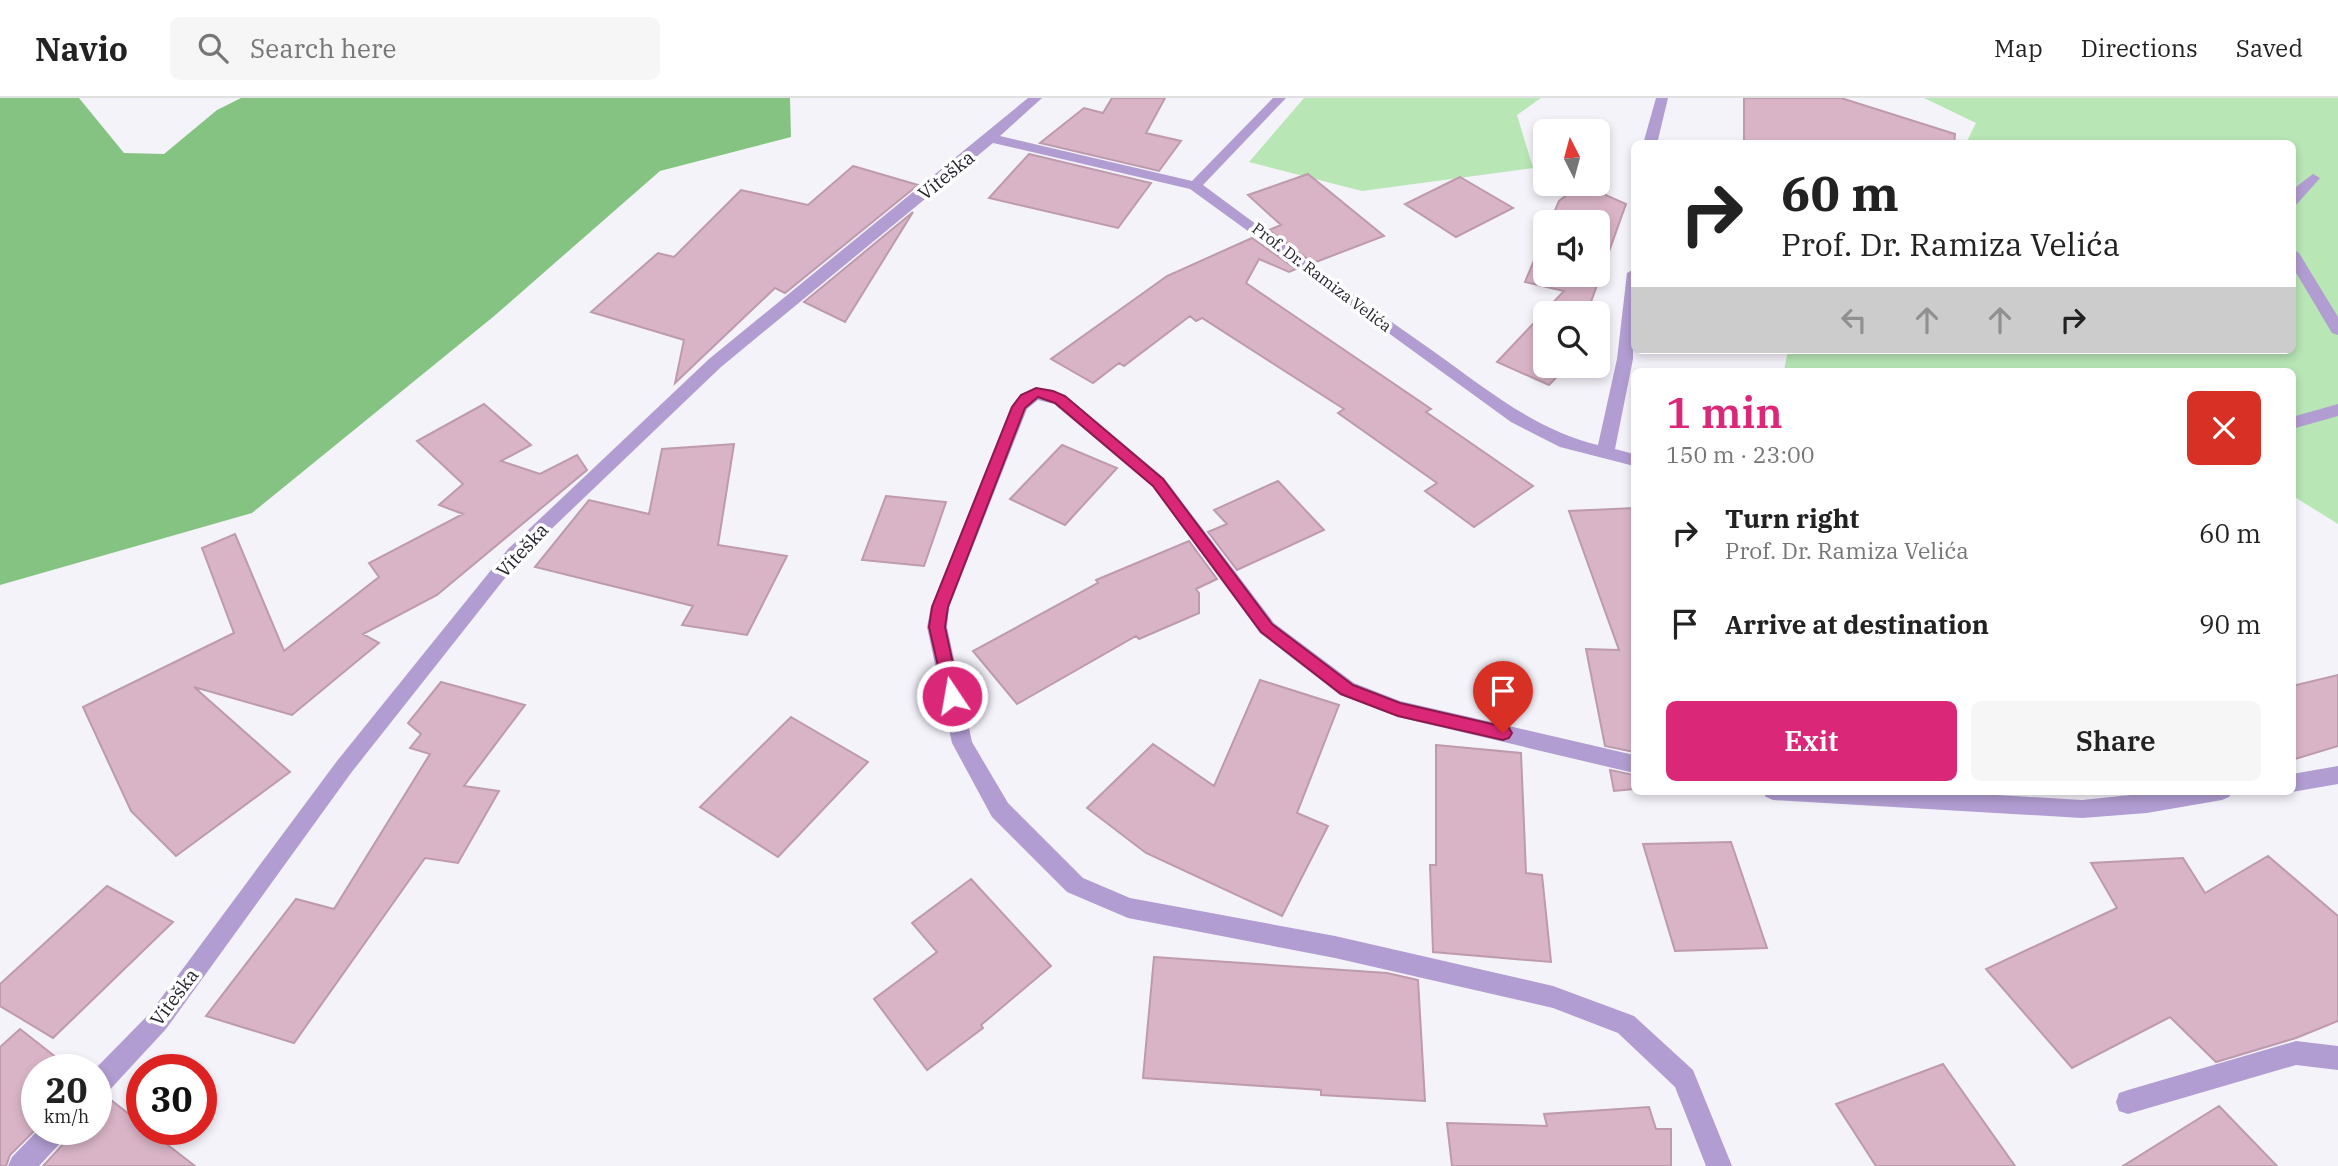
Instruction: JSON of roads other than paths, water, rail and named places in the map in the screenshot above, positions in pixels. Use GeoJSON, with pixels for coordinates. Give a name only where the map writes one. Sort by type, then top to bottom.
{"type":"FeatureCollection","features":[{"type":"Feature","properties":{"kind":"street","name":"Viteška"},"geometry":{"type":"LineString","coordinates":[[112,1069],[158,1021],[344,767],[514,554],[715,363],[990,138],[1035,98]]}},
{"type":"Feature","properties":{"kind":"street"},"geometry":{"type":"LineString","coordinates":[[1195,186],[1280,98]]}},
{"type":"Feature","properties":{"kind":"street"},"geometry":{"type":"LineString","coordinates":[[1651,140],[1662,98]]}},
{"type":"Feature","properties":{"kind":"street","name":"Prof. Dr. Ramiza Velića"},"geometry":{"type":"LineString","coordinates":[[990,138],[1195,186],[1369,314],[1517,418],[1566,443],[1631,459]]}},
{"type":"Feature","properties":{"kind":"street"},"geometry":{"type":"LineString","coordinates":[[2296,195],[2313,178]]}},
{"type":"Feature","properties":{"kind":"street"},"geometry":{"type":"LineString","coordinates":[[2296,260],[2338,330]]}},
{"type":"Feature","properties":{"kind":"street"},"geometry":{"type":"LineString","coordinates":[[1605,454],[1625,359],[1631,302]]}},
{"type":"Feature","properties":{"kind":"street"},"geometry":{"type":"LineString","coordinates":[[1631,763],[1398,709],[1347,689],[1267,628],[1158,482],[1060,400],[1048,394],[1036,393],[1026,398],[1018,407],[940,607],[937,627],[962,743],[1000,810],[1075,885],[1128,908],[1335,947],[1553,997],[1626,1024],[1684,1079],[1719,1166]]}},
{"type":"Feature","properties":{"kind":"street"},"geometry":{"type":"LineString","coordinates":[[2296,422],[2338,410]]}},
{"type":"Feature","properties":{"kind":"street"},"geometry":{"type":"LineString","coordinates":[[2296,782],[2338,775]]}},
{"type":"Feature","properties":{"kind":"street"},"geometry":{"type":"LineString","coordinates":[[1846,795],[2082,808],[2147,804],[2199,795]]}},
{"type":"Feature","properties":{"kind":"street"},"geometry":{"type":"LineString","coordinates":[[2129,1102],[2296,1053],[2338,1058]]}},
{"type":"Feature","properties":{"kind":"street"},"geometry":{"type":"LineString","coordinates":[[21,1166],[41,1145]]}}]}
